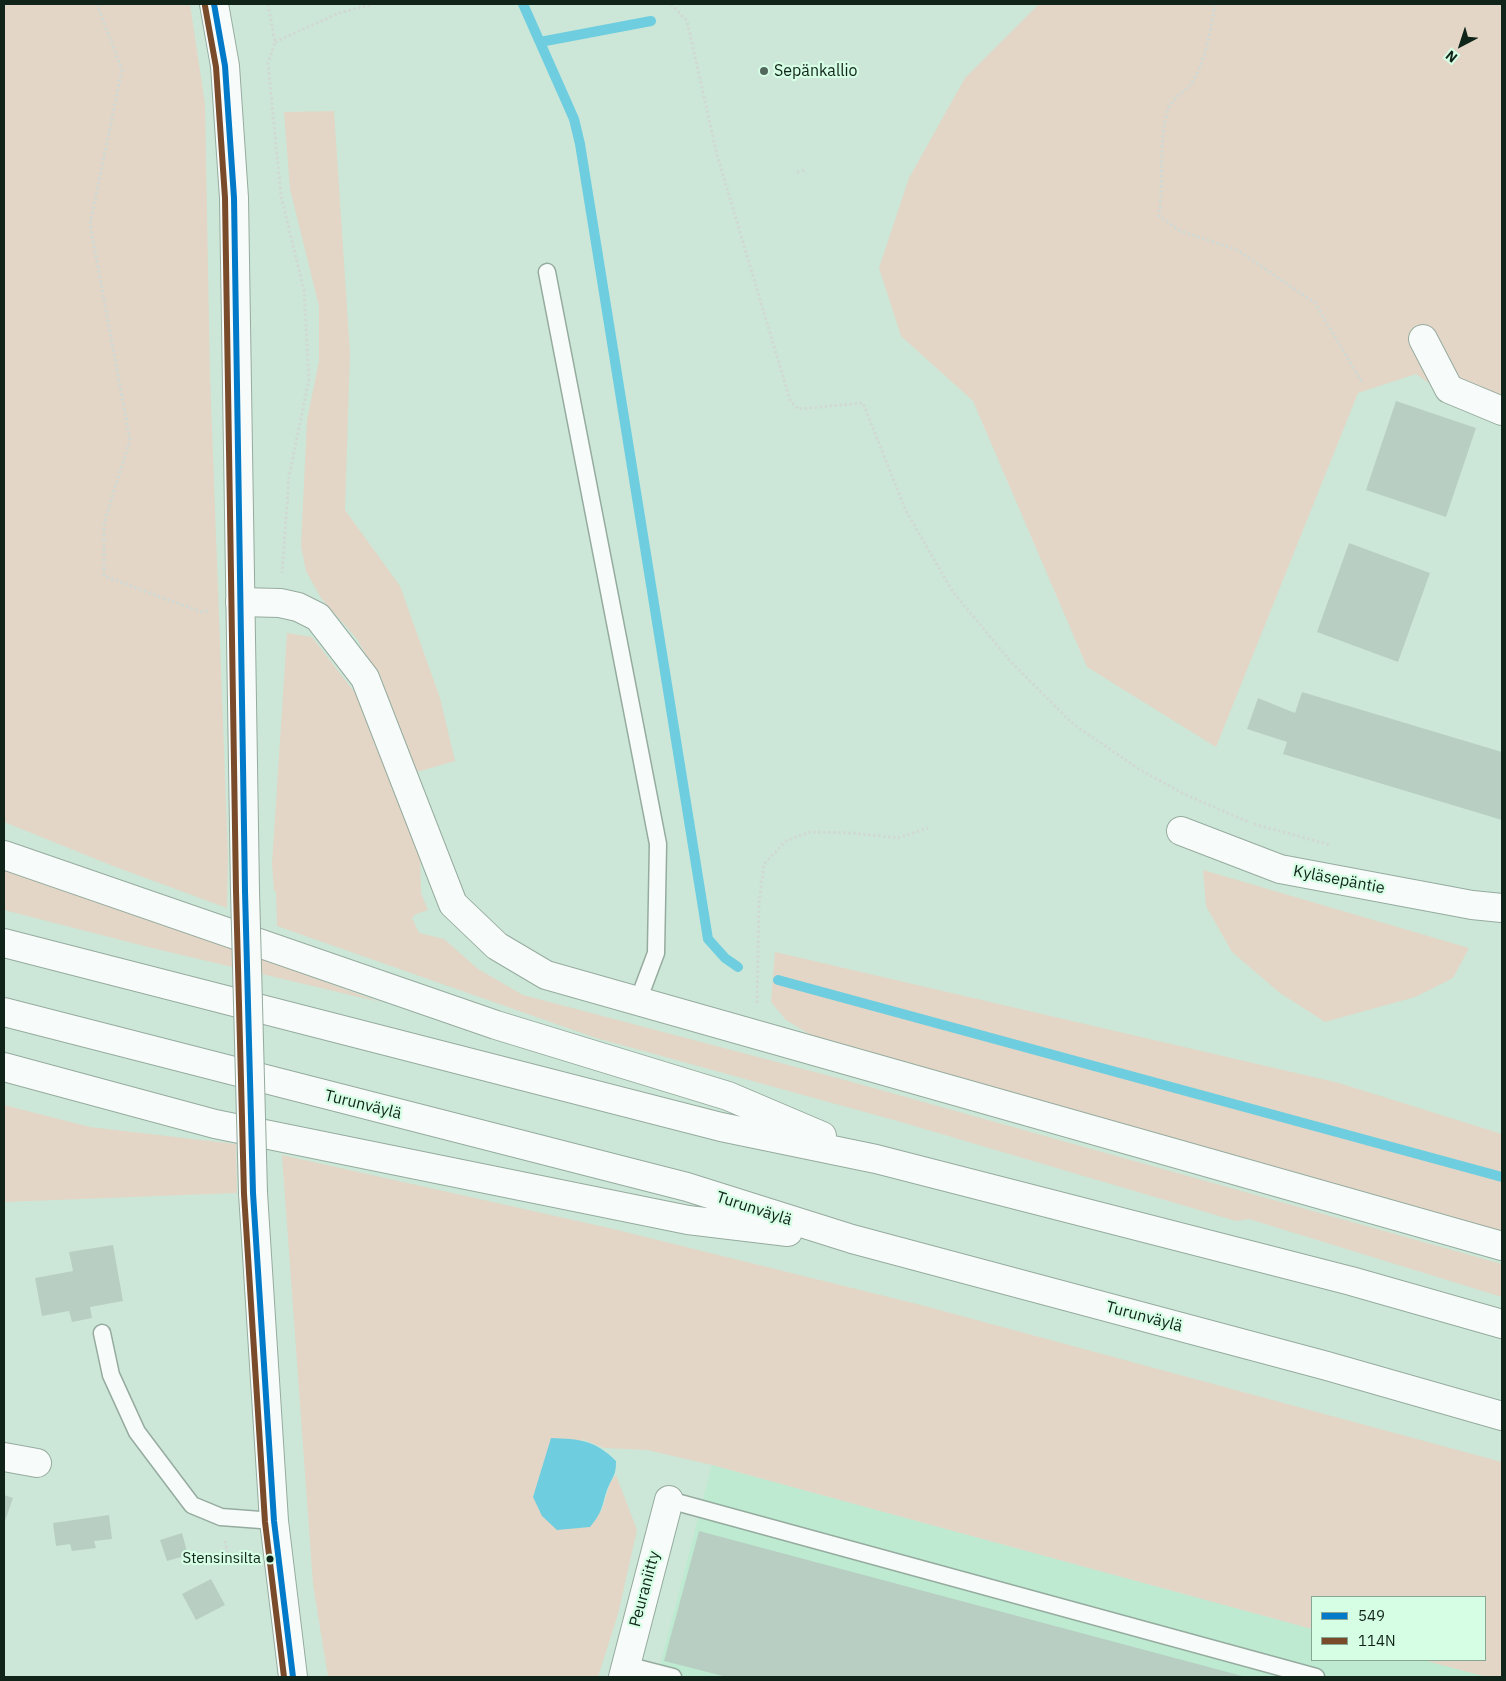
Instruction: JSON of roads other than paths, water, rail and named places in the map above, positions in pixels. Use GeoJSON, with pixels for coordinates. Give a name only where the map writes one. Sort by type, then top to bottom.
{"type":"FeatureCollection","features":[{"type":"Feature","properties":{"kind":"main road"},"geometry":{"type":"LineString","coordinates":[[214,4],[225,66],[234,198],[245,891],[253,1193],[274,1521],[294,1677]]}},
{"type":"Feature","properties":{"kind":"main road"},"geometry":{"type":"LineString","coordinates":[[1423,339],[1449,389],[1502,411]]}},
{"type":"Feature","properties":{"kind":"main road"},"geometry":{"type":"LineString","coordinates":[[240,602],[280,603],[298,607],[318,617],[365,678],[453,904],[497,946],[546,975],[1502,1246]]}},
{"type":"Feature","properties":{"kind":"main road","name":"Kyläsepäntie"},"geometry":{"type":"LineString","coordinates":[[1181,831],[1280,869],[1472,905],[1502,908]]}},
{"type":"Feature","properties":{"kind":"main road"},"geometry":{"type":"LineString","coordinates":[[4,855],[496,1025],[728,1096],[876,1159]]}},
{"type":"Feature","properties":{"kind":"main road"},"geometry":{"type":"LineString","coordinates":[[4,943],[721,1127],[876,1159],[1351,1281],[1502,1324]]}},
{"type":"Feature","properties":{"kind":"main road","name":"Turunväylä"},"geometry":{"type":"LineString","coordinates":[[4,1012],[687,1187],[852,1240],[1326,1366],[1502,1416]]}},
{"type":"Feature","properties":{"kind":"main road"},"geometry":{"type":"LineString","coordinates":[[4,1067],[215,1124],[688,1220],[852,1240]]}},
{"type":"Feature","properties":{"kind":"main road"},"geometry":{"type":"LineString","coordinates":[[4,1457],[37,1463]]}},
{"type":"Feature","properties":{"kind":"main road","name":"Peuraniitty"},"geometry":{"type":"LineString","coordinates":[[624,1671],[669,1500]]}},
{"type":"Feature","properties":{"kind":"lane"},"geometry":{"type":"LineString","coordinates":[[548,272],[658,844],[656,953],[638,1001]]}},
{"type":"Feature","properties":{"kind":"lane"},"geometry":{"type":"LineString","coordinates":[[102,1333],[111,1375],[137,1432],[192,1505],[221,1517],[274,1521]]}},
{"type":"Feature","properties":{"kind":"lane"},"geometry":{"type":"LineString","coordinates":[[669,1500],[1316,1677]]}},
{"type":"Feature","properties":{"kind":"lane"},"geometry":{"type":"LineString","coordinates":[[624,1671],[673,1677]]}},
{"type":"Feature","properties":{"kind":"water"},"geometry":{"type":"Polygon","coordinates":[[[551,1438],[586,1442],[601,1449],[616,1461],[615,1472],[601,1510],[590,1527],[557,1530],[542,1516],[533,1497],[551,1438]]]}},
{"type":"Feature","properties":{"kind":"waterway"},"geometry":{"type":"LineString","coordinates":[[523,4],[574,119],[580,144],[708,939],[725,958],[738,967]]}},
{"type":"Feature","properties":{"kind":"waterway"},"geometry":{"type":"LineString","coordinates":[[540,42],[651,21]]}},
{"type":"Feature","properties":{"kind":"waterway"},"geometry":{"type":"LineString","coordinates":[[778,980],[1502,1177]]}},
{"type":"Feature","properties":{"kind":"place","name":"Sepänkallio"},"geometry":{"type":"Point","coordinates":[764,71]}},
{"type":"Feature","properties":{"kind":"place","name":"Stensinsilta"},"geometry":{"type":"Point","coordinates":[270,1559]}}]}
